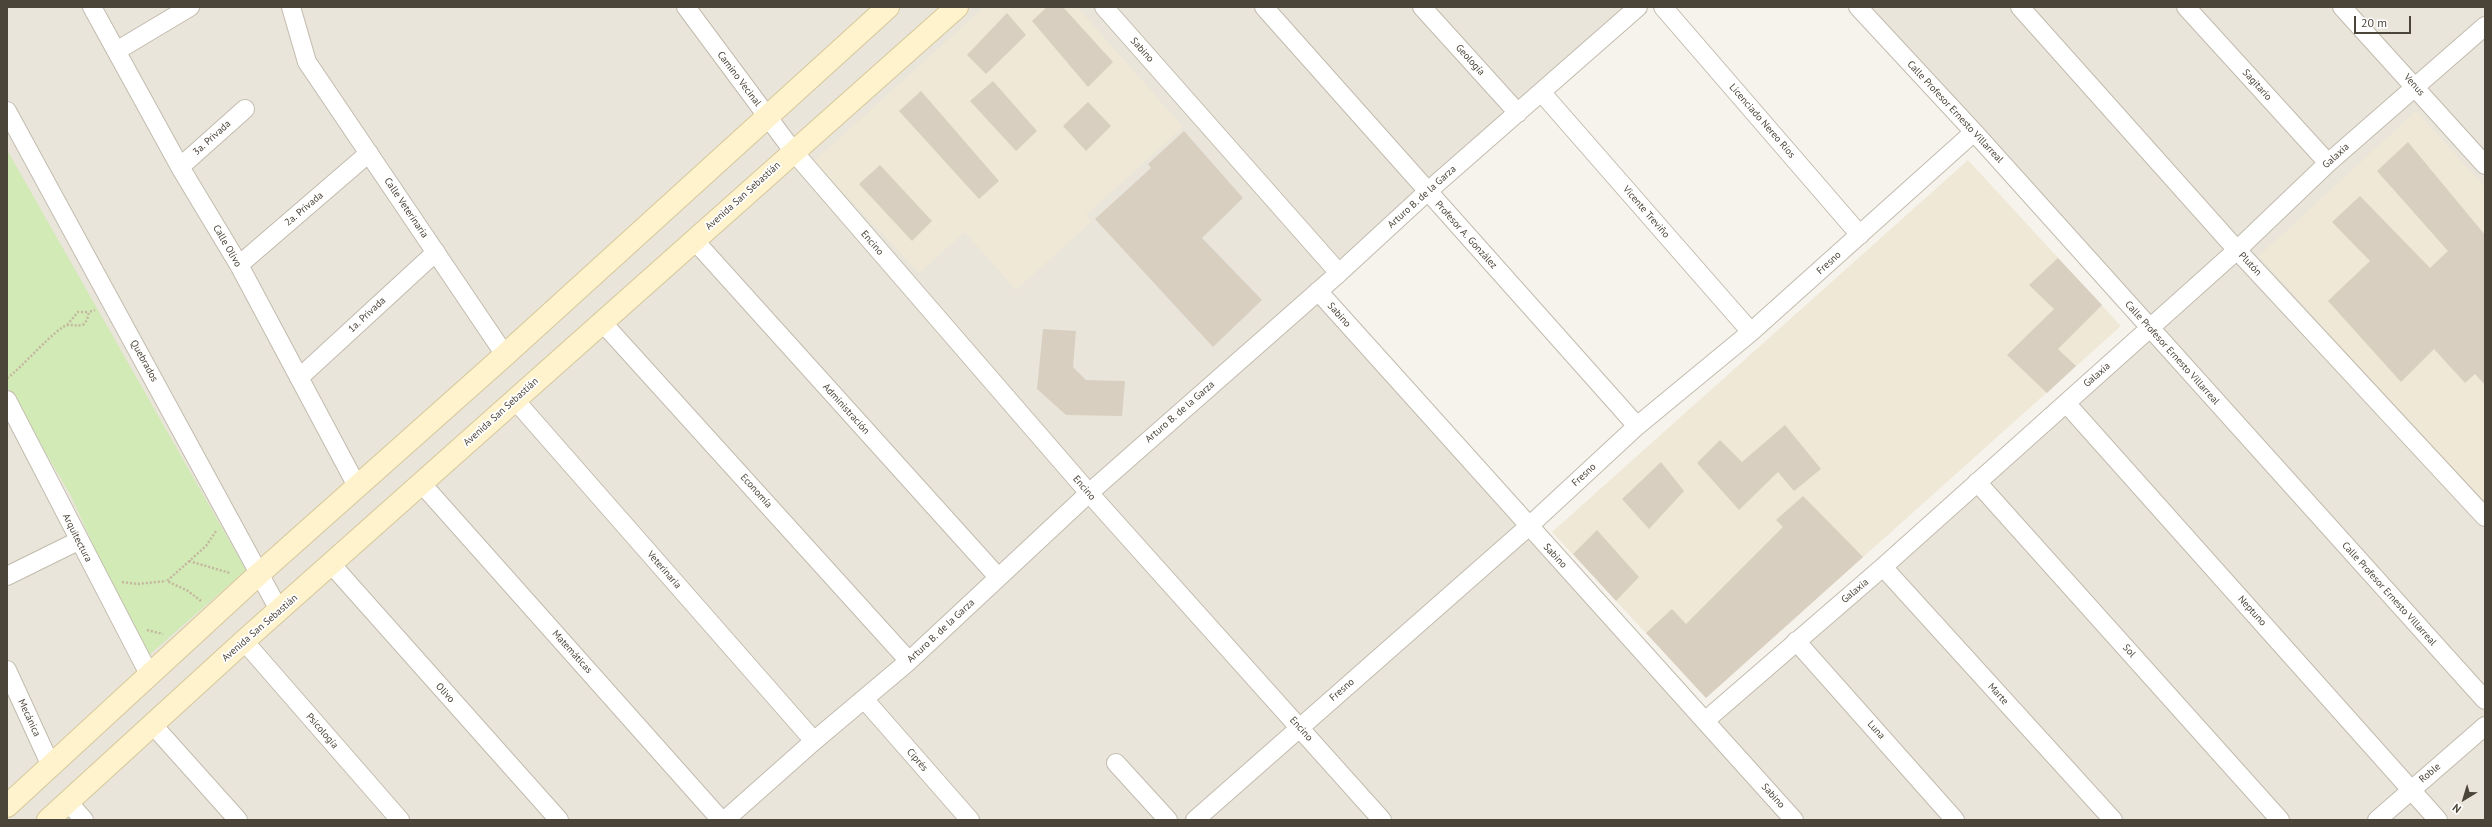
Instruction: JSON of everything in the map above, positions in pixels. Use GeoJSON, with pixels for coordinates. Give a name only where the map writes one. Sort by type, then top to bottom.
{"type":"FeatureCollection","features":[{"type":"Feature","properties":{"kind":"main road"},"geometry":{"type":"LineString","coordinates":[[7,806],[150,676],[260,573],[358,488],[888,7]]}},
{"type":"Feature","properties":{"kind":"main road","name":"Avenida San Sebastián"},"geometry":{"type":"LineString","coordinates":[[48,820],[279,610],[332,565],[793,151],[957,7]]}},
{"type":"Feature","properties":{"kind":"street","name":"Calle Olivo"},"geometry":{"type":"LineString","coordinates":[[92,7],[118,50],[180,167],[238,265],[358,488]]}},
{"type":"Feature","properties":{"kind":"street"},"geometry":{"type":"LineString","coordinates":[[118,50],[190,7]]}},
{"type":"Feature","properties":{"kind":"street","name":"Calle Veterinaria"},"geometry":{"type":"LineString","coordinates":[[291,7],[307,62],[505,355]]}},
{"type":"Feature","properties":{"kind":"street","name":"Camino Vecinal"},"geometry":{"type":"LineString","coordinates":[[686,7],[793,151]]}},
{"type":"Feature","properties":{"kind":"street","name":"Sabino"},"geometry":{"type":"LineString","coordinates":[[1104,7],[1339,273]]}},
{"type":"Feature","properties":{"kind":"street","name":"Profesor A. González"},"geometry":{"type":"LineString","coordinates":[[1264,7],[1426,192],[1637,426]]}},
{"type":"Feature","properties":{"kind":"street","name":"Arturo B. de la Garza"},"geometry":{"type":"LineString","coordinates":[[725,820],[814,741],[909,661],[1089,493],[1339,273],[1426,192],[1542,93],[1638,7]]}},
{"type":"Feature","properties":{"kind":"street","name":"Licenciado Nereo Ríos"},"geometry":{"type":"LineString","coordinates":[[1663,7],[1860,235]]}},
{"type":"Feature","properties":{"kind":"street","name":"Calle Profesor Ernesto Villarreal"},"geometry":{"type":"LineString","coordinates":[[1858,7],[1974,132],[2485,700]]}},
{"type":"Feature","properties":{"kind":"street","name":"Plutón"},"geometry":{"type":"LineString","coordinates":[[2020,7],[2237,250],[2485,517]]}},
{"type":"Feature","properties":{"kind":"street","name":"Sagitario"},"geometry":{"type":"LineString","coordinates":[[2186,7],[2328,163]]}},
{"type":"Feature","properties":{"kind":"street","name":"Venus"},"geometry":{"type":"LineString","coordinates":[[2342,7],[2485,165]]}},
{"type":"Feature","properties":{"kind":"street","name":"Geología"},"geometry":{"type":"LineString","coordinates":[[1432,10],[1518,113]]}},
{"type":"Feature","properties":{"kind":"street","name":"Galaxia"},"geometry":{"type":"LineString","coordinates":[[1706,720],[1883,567],[2150,329],[2237,250],[2328,163],[2485,26]]}},
{"type":"Feature","properties":{"kind":"street","name":"Vicente Treviño"},"geometry":{"type":"LineString","coordinates":[[1542,93],[1751,332]]}},
{"type":"Feature","properties":{"kind":"street","name":"3a. Privada"},"geometry":{"type":"LineString","coordinates":[[180,167],[245,109]]}},
{"type":"Feature","properties":{"kind":"street","name":"Quebrados"},"geometry":{"type":"LineString","coordinates":[[7,111],[279,610]]}},
{"type":"Feature","properties":{"kind":"street","name":"Fresno"},"geometry":{"type":"LineString","coordinates":[[1195,820],[1528,527],[1637,426],[1751,332],[1974,132]]}},
{"type":"Feature","properties":{"kind":"street","name":"Encino"},"geometry":{"type":"LineString","coordinates":[[793,151],[1089,493],[1382,820]]}},
{"type":"Feature","properties":{"kind":"street","name":"2a. Privada"},"geometry":{"type":"LineString","coordinates":[[238,265],[369,154]]}},
{"type":"Feature","properties":{"kind":"street","name":"Administración"},"geometry":{"type":"LineString","coordinates":[[694,240],[998,577]]}},
{"type":"Feature","properties":{"kind":"street","name":"1a. Privada"},"geometry":{"type":"LineString","coordinates":[[299,378],[436,252]]}},
{"type":"Feature","properties":{"kind":"street","name":"Sabino"},"geometry":{"type":"LineString","coordinates":[[1318,291],[1528,527],[1706,720],[1794,820]]}},
{"type":"Feature","properties":{"kind":"street","name":"Economía"},"geometry":{"type":"LineString","coordinates":[[602,322],[909,661]]}},
{"type":"Feature","properties":{"kind":"street","name":"Arquitectura"},"geometry":{"type":"LineString","coordinates":[[7,400],[78,541],[150,676]]}},
{"type":"Feature","properties":{"kind":"street","name":"Veterinaria"},"geometry":{"type":"LineString","coordinates":[[515,400],[814,741]]}},
{"type":"Feature","properties":{"kind":"street","name":"Neptuno"},"geometry":{"type":"LineString","coordinates":[[2066,403],[2412,789],[2438,820]]}},
{"type":"Feature","properties":{"kind":"street","name":"Sol"},"geometry":{"type":"LineString","coordinates":[[1977,482],[2280,820]]}},
{"type":"Feature","properties":{"kind":"street","name":"Matemáticas"},"geometry":{"type":"LineString","coordinates":[[422,484],[721,820]]}},
{"type":"Feature","properties":{"kind":"street"},"geometry":{"type":"LineString","coordinates":[[7,576],[78,541]]}},
{"type":"Feature","properties":{"kind":"street","name":"Olivo"},"geometry":{"type":"LineString","coordinates":[[332,565],[558,820]]}},
{"type":"Feature","properties":{"kind":"street","name":"Marte"},"geometry":{"type":"LineString","coordinates":[[1883,567],[2113,820]]}},
{"type":"Feature","properties":{"kind":"street","name":"Luna"},"geometry":{"type":"LineString","coordinates":[[1796,641],[1955,820]]}},
{"type":"Feature","properties":{"kind":"street","name":"Psicología"},"geometry":{"type":"LineString","coordinates":[[244,642],[400,820]]}},
{"type":"Feature","properties":{"kind":"street","name":"Mecánica"},"geometry":{"type":"LineString","coordinates":[[7,670],[51,766]]}},
{"type":"Feature","properties":{"kind":"street","name":"Ciprés"},"geometry":{"type":"LineString","coordinates":[[864,699],[970,820]]}},
{"type":"Feature","properties":{"kind":"street"},"geometry":{"type":"LineString","coordinates":[[152,724],[238,820]]}},
{"type":"Feature","properties":{"kind":"street","name":"Roble"},"geometry":{"type":"LineString","coordinates":[[2377,820],[2485,726]]}},
{"type":"Feature","properties":{"kind":"street"},"geometry":{"type":"LineString","coordinates":[[1116,763],[1168,820]]}},
{"type":"Feature","properties":{"kind":"street"},"geometry":{"type":"LineString","coordinates":[[68,802],[84,820]]}},
{"type":"Feature","properties":{"kind":"path"},"geometry":{"type":"LineString","coordinates":[[7,378],[17,372],[33,354],[66,325],[78,312],[89,312],[97,309]]}},
{"type":"Feature","properties":{"kind":"path"},"geometry":{"type":"LineString","coordinates":[[66,325],[83,325],[87,320],[89,312]]}},
{"type":"Feature","properties":{"kind":"path"},"geometry":{"type":"LineString","coordinates":[[166,581],[206,546],[220,525]]}},
{"type":"Feature","properties":{"kind":"path"},"geometry":{"type":"LineString","coordinates":[[189,560],[233,574]]}},
{"type":"Feature","properties":{"kind":"path"},"geometry":{"type":"LineString","coordinates":[[116,581],[137,584],[166,581],[188,591],[206,605]]}},
{"type":"Feature","properties":{"kind":"path"},"geometry":{"type":"LineString","coordinates":[[144,629],[165,634]]}},
{"type":"Feature","properties":{"kind":"shaded area"},"geometry":{"type":"Polygon","coordinates":[[[7,7],[1640,7],[1315,298],[1702,731],[2151,331],[1859,7],[2485,7],[2485,820],[7,820],[7,7]]]}},
{"type":"Feature","properties":{"kind":"shaded area"},"geometry":{"type":"Polygon","coordinates":[[[984,7],[1077,7],[1183,127],[1086,215],[1091,222],[1016,290],[965,232],[919,273],[814,161],[984,7]]]}},
{"type":"Feature","properties":{"kind":"shaded area"},"geometry":{"type":"Polygon","coordinates":[[[2416,111],[2485,187],[2485,507],[2259,256],[2416,111]]]}},
{"type":"Feature","properties":{"kind":"shaded area"},"geometry":{"type":"Polygon","coordinates":[[[1968,160],[2121,326],[1706,698],[1552,532],[1968,160]]]}},
{"type":"Feature","properties":{"kind":"green space"},"geometry":{"type":"Polygon","coordinates":[[[7,150],[246,570],[148,656],[109,580],[71,496],[7,387],[7,150]]]}},
{"type":"Feature","properties":{"kind":"building"},"geometry":{"type":"Polygon","coordinates":[[[1047,7],[1063,7],[1113,62],[1088,87],[1032,21],[1047,7]]]}},
{"type":"Feature","properties":{"kind":"building"},"geometry":{"type":"Polygon","coordinates":[[[1007,13],[1026,35],[986,74],[967,55],[1007,13]]]}},
{"type":"Feature","properties":{"kind":"building"},"geometry":{"type":"Polygon","coordinates":[[[993,81],[1037,131],[1016,151],[970,101],[993,81]]]}},
{"type":"Feature","properties":{"kind":"building"},"geometry":{"type":"Polygon","coordinates":[[[921,91],[999,181],[979,199],[899,111],[921,91]]]}},
{"type":"Feature","properties":{"kind":"building"},"geometry":{"type":"Polygon","coordinates":[[[1088,102],[1111,126],[1086,151],[1063,126],[1088,102]]]}},
{"type":"Feature","properties":{"kind":"building"},"geometry":{"type":"Polygon","coordinates":[[[1184,131],[1243,198],[1202,238],[1262,300],[1213,347],[1095,219],[1151,168],[1148,164],[1184,131]]]}},
{"type":"Feature","properties":{"kind":"building"},"geometry":{"type":"Polygon","coordinates":[[[2408,142],[2485,235],[2485,385],[2475,374],[2465,383],[2434,349],[2401,382],[2328,301],[2370,261],[2332,222],[2360,196],[2430,268],[2448,251],[2377,171],[2408,142]]]}},
{"type":"Feature","properties":{"kind":"building"},"geometry":{"type":"Polygon","coordinates":[[[880,165],[932,221],[912,241],[859,184],[880,165]]]}},
{"type":"Feature","properties":{"kind":"building"},"geometry":{"type":"Polygon","coordinates":[[[2058,258],[2102,305],[2058,349],[2076,366],[2047,393],[2007,355],[2054,309],[2029,285],[2058,258]]]}},
{"type":"Feature","properties":{"kind":"building"},"geometry":{"type":"Polygon","coordinates":[[[1043,329],[1076,331],[1073,367],[1086,380],[1125,381],[1122,416],[1066,415],[1037,389],[1043,329]]]}},
{"type":"Feature","properties":{"kind":"building"},"geometry":{"type":"Polygon","coordinates":[[[1785,425],[1821,469],[1794,491],[1778,472],[1739,510],[1697,463],[1720,440],[1742,462],[1785,425]]]}},
{"type":"Feature","properties":{"kind":"building"},"geometry":{"type":"Polygon","coordinates":[[[1661,462],[1684,491],[1649,529],[1622,499],[1661,462]]]}},
{"type":"Feature","properties":{"kind":"building"},"geometry":{"type":"Polygon","coordinates":[[[1803,496],[1863,557],[1706,698],[1646,633],[1672,609],[1686,624],[1783,527],[1776,520],[1803,496]]]}},
{"type":"Feature","properties":{"kind":"building"},"geometry":{"type":"Polygon","coordinates":[[[1597,530],[1639,577],[1616,601],[1573,554],[1597,530]]]}}]}
